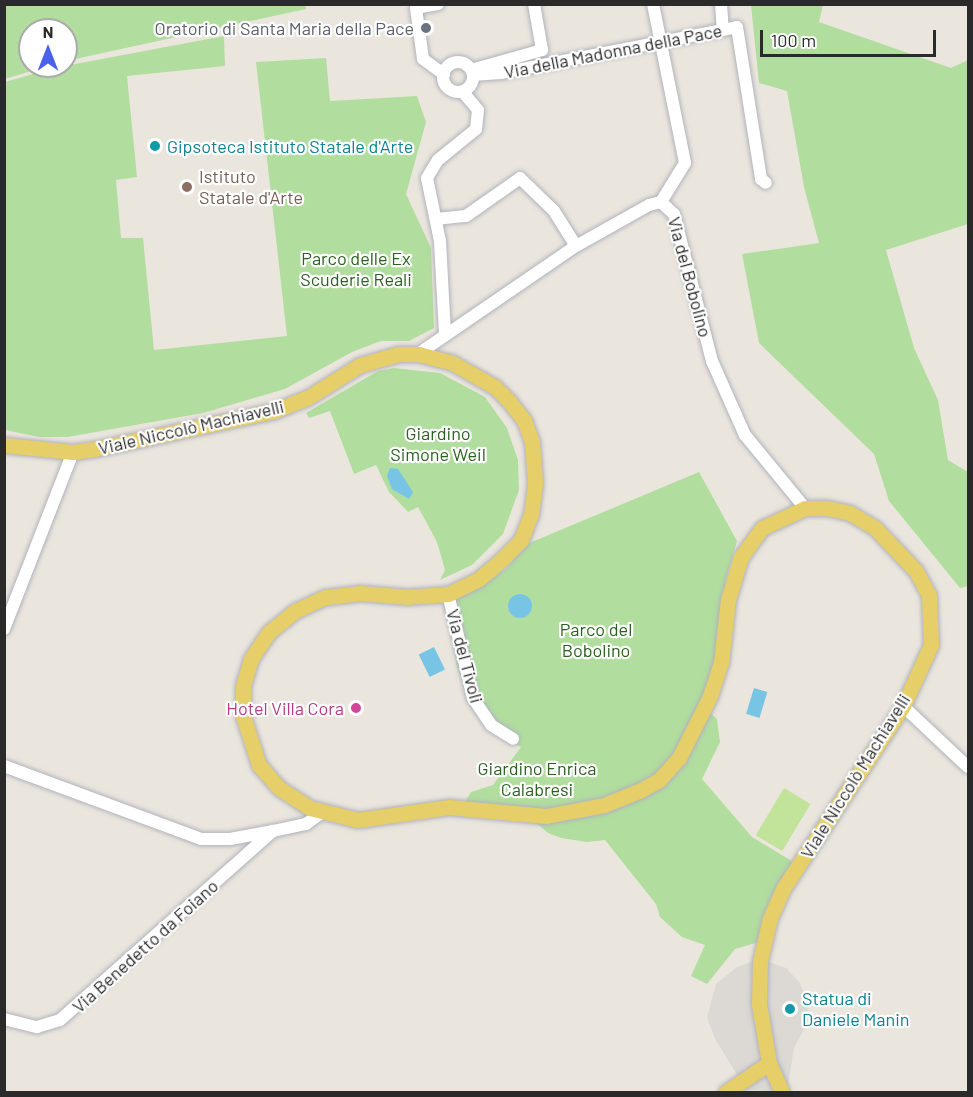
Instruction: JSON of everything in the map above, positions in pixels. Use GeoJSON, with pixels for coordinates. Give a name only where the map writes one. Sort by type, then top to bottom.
{"type":"FeatureCollection","features":[{"type":"Feature","properties":{"kind":"main road","name":"Viale Niccolò Machiavelli"},"geometry":{"type":"LineString","coordinates":[[4,445],[73,452],[274,411],[307,398],[376,358],[418,354],[451,362],[495,387],[524,420],[535,461],[531,514],[520,540],[478,579],[448,594],[409,597],[360,593],[326,597],[295,611],[269,632],[250,659],[243,686],[243,716],[249,743],[259,765],[279,788],[321,813],[358,820],[449,807],[546,816],[604,805],[659,780],[679,758],[710,696],[721,663],[728,600],[741,557],[762,528],[804,508],[850,513],[875,528],[916,571],[929,595],[931,645],[903,706],[783,889],[770,918],[760,959],[759,1004],[769,1063],[782,1092]]}},
{"type":"Feature","properties":{"kind":"main road"},"geometry":{"type":"LineString","coordinates":[[726,1092],[769,1063]]}},
{"type":"Feature","properties":{"kind":"street"},"geometry":{"type":"LineString","coordinates":[[438,4],[416,8],[423,59],[444,74],[446,86],[463,92],[477,110],[479,121],[473,134],[428,171],[436,219],[445,334]]}},
{"type":"Feature","properties":{"kind":"street","name":"Via della Madonna della Pace"},"geometry":{"type":"LineString","coordinates":[[472,72],[542,50],[534,4]]}},
{"type":"Feature","properties":{"kind":"street"},"geometry":{"type":"LineString","coordinates":[[653,4],[685,163],[661,202]]}},
{"type":"Feature","properties":{"kind":"street"},"geometry":{"type":"LineString","coordinates":[[721,4],[723,30]]}},
{"type":"Feature","properties":{"kind":"street","name":"Via della Madonna della Pace"},"geometry":{"type":"LineString","coordinates":[[444,74],[456,63],[472,72],[501,73],[737,27],[761,178],[766,183]]}},
{"type":"Feature","properties":{"kind":"street"},"geometry":{"type":"LineString","coordinates":[[463,92],[472,83],[472,72]]}},
{"type":"Feature","properties":{"kind":"street"},"geometry":{"type":"LineString","coordinates":[[436,219],[466,216],[520,178],[554,211],[576,246]]}},
{"type":"Feature","properties":{"kind":"street","name":"Via del Bobolino"},"geometry":{"type":"LineString","coordinates":[[418,354],[576,246],[649,205],[661,202],[674,214],[712,361],[747,441],[804,508]]}},
{"type":"Feature","properties":{"kind":"street"},"geometry":{"type":"LineString","coordinates":[[4,629],[73,452]]}},
{"type":"Feature","properties":{"kind":"street","name":"Via del Tivoli"},"geometry":{"type":"LineString","coordinates":[[448,594],[473,698],[491,725],[513,740]]}},
{"type":"Feature","properties":{"kind":"street"},"geometry":{"type":"LineString","coordinates":[[903,706],[969,767]]}},
{"type":"Feature","properties":{"kind":"street"},"geometry":{"type":"LineString","coordinates":[[4,766],[189,837],[220,840],[273,831],[306,824],[321,813]]}},
{"type":"Feature","properties":{"kind":"street","name":"Via Benedetto da Foiano"},"geometry":{"type":"LineString","coordinates":[[4,1019],[37,1027],[60,1020],[273,831]]}},
{"type":"Feature","properties":{"kind":"green space"},"geometry":{"type":"Polygon","coordinates":[[[5,4],[305,4],[306,9],[78,58],[78,18],[18,18],[18,75],[5,79],[5,4]]]}},
{"type":"Feature","properties":{"kind":"green space"},"geometry":{"type":"Polygon","coordinates":[[[751,5],[823,5],[819,22],[951,68],[968,60],[968,224],[886,250],[914,348],[938,400],[948,460],[968,472],[968,586],[960,588],[889,501],[874,454],[759,343],[742,254],[819,243],[804,187],[787,91],[759,83],[751,5]]]}},
{"type":"Feature","properties":{"kind":"green space","name":"Parco delle Ex Scuderie Reali"},"geometry":{"type":"Polygon","coordinates":[[[224,36],[225,66],[127,76],[137,177],[116,180],[121,238],[143,238],[154,350],[287,336],[256,62],[326,58],[330,101],[417,96],[426,122],[406,194],[431,248],[434,328],[409,341],[381,341],[352,352],[285,389],[203,413],[68,437],[39,437],[5,430],[5,82],[19,78],[78,78],[78,63],[224,36]]]}},
{"type":"Feature","properties":{"kind":"green space","name":"Giardino Simone Weil"},"geometry":{"type":"Polygon","coordinates":[[[394,368],[440,373],[485,397],[507,428],[518,460],[519,490],[503,534],[472,565],[440,580],[445,570],[437,542],[418,507],[408,512],[389,492],[376,465],[354,474],[330,411],[309,418],[306,413],[378,371],[394,368]]]}},
{"type":"Feature","properties":{"kind":"green space","name":"Parco del Bobolino"},"geometry":{"type":"Polygon","coordinates":[[[699,472],[737,541],[726,579],[712,677],[674,758],[660,772],[608,799],[551,810],[465,802],[471,792],[493,785],[521,747],[509,742],[468,697],[457,667],[446,600],[480,587],[506,569],[527,544],[699,472]]]}},
{"type":"Feature","properties":{"kind":"green space"},"geometry":{"type":"Polygon","coordinates":[[[707,710],[717,719],[720,742],[702,779],[752,837],[795,863],[759,942],[735,949],[707,984],[691,976],[705,945],[682,937],[660,917],[656,904],[605,840],[587,842],[561,838],[548,833],[533,820],[586,817],[656,788],[707,710]]]}},
{"type":"Feature","properties":{"kind":"green space"},"geometry":{"type":"Polygon","coordinates":[[[784,788],[811,804],[782,851],[756,835],[784,788]]]}},
{"type":"Feature","properties":{"kind":"shaded area"},"geometry":{"type":"Polygon","coordinates":[[[760,959],[786,968],[800,983],[808,1003],[809,1020],[794,1048],[788,1085],[782,1092],[746,1090],[714,1037],[707,1017],[716,984],[737,967],[760,959]]]}},
{"type":"Feature","properties":{"kind":"water"},"geometry":{"type":"Polygon","coordinates":[[[390,468],[398,469],[413,492],[409,499],[392,489],[387,476],[390,468]]]}},
{"type":"Feature","properties":{"kind":"water"},"geometry":{"type":"Polygon","coordinates":[[[520,594],[525,595],[531,601],[531,611],[525,617],[520,618],[515,617],[509,611],[508,606],[509,601],[515,595],[520,594]]]}},
{"type":"Feature","properties":{"kind":"water"},"geometry":{"type":"Polygon","coordinates":[[[434,647],[445,669],[430,677],[419,654],[434,647]]]}},
{"type":"Feature","properties":{"kind":"water"},"geometry":{"type":"Polygon","coordinates":[[[754,688],[767,692],[759,718],[746,714],[754,688]]]}},
{"type":"Feature","properties":{"kind":"place","name":"Oratorio di Santa Maria della Pace"},"geometry":{"type":"Point","coordinates":[426,28]}},
{"type":"Feature","properties":{"kind":"place","name":"Gipsoteca Istituto Statale d'Arte"},"geometry":{"type":"Point","coordinates":[155,146]}},
{"type":"Feature","properties":{"kind":"place","name":"Istituto Statale d'Arte"},"geometry":{"type":"Point","coordinates":[187,187]}},
{"type":"Feature","properties":{"kind":"place","name":"Hotel Villa Cora"},"geometry":{"type":"Point","coordinates":[356,708]}},
{"type":"Feature","properties":{"kind":"place","name":"Statua di Daniele Manin"},"geometry":{"type":"Point","coordinates":[790,1009]}},
{"type":"Feature","properties":{"kind":"park label","name":"Giardino Enrica Calabresi"},"geometry":{"type":"Point","coordinates":[537,779]}}]}
